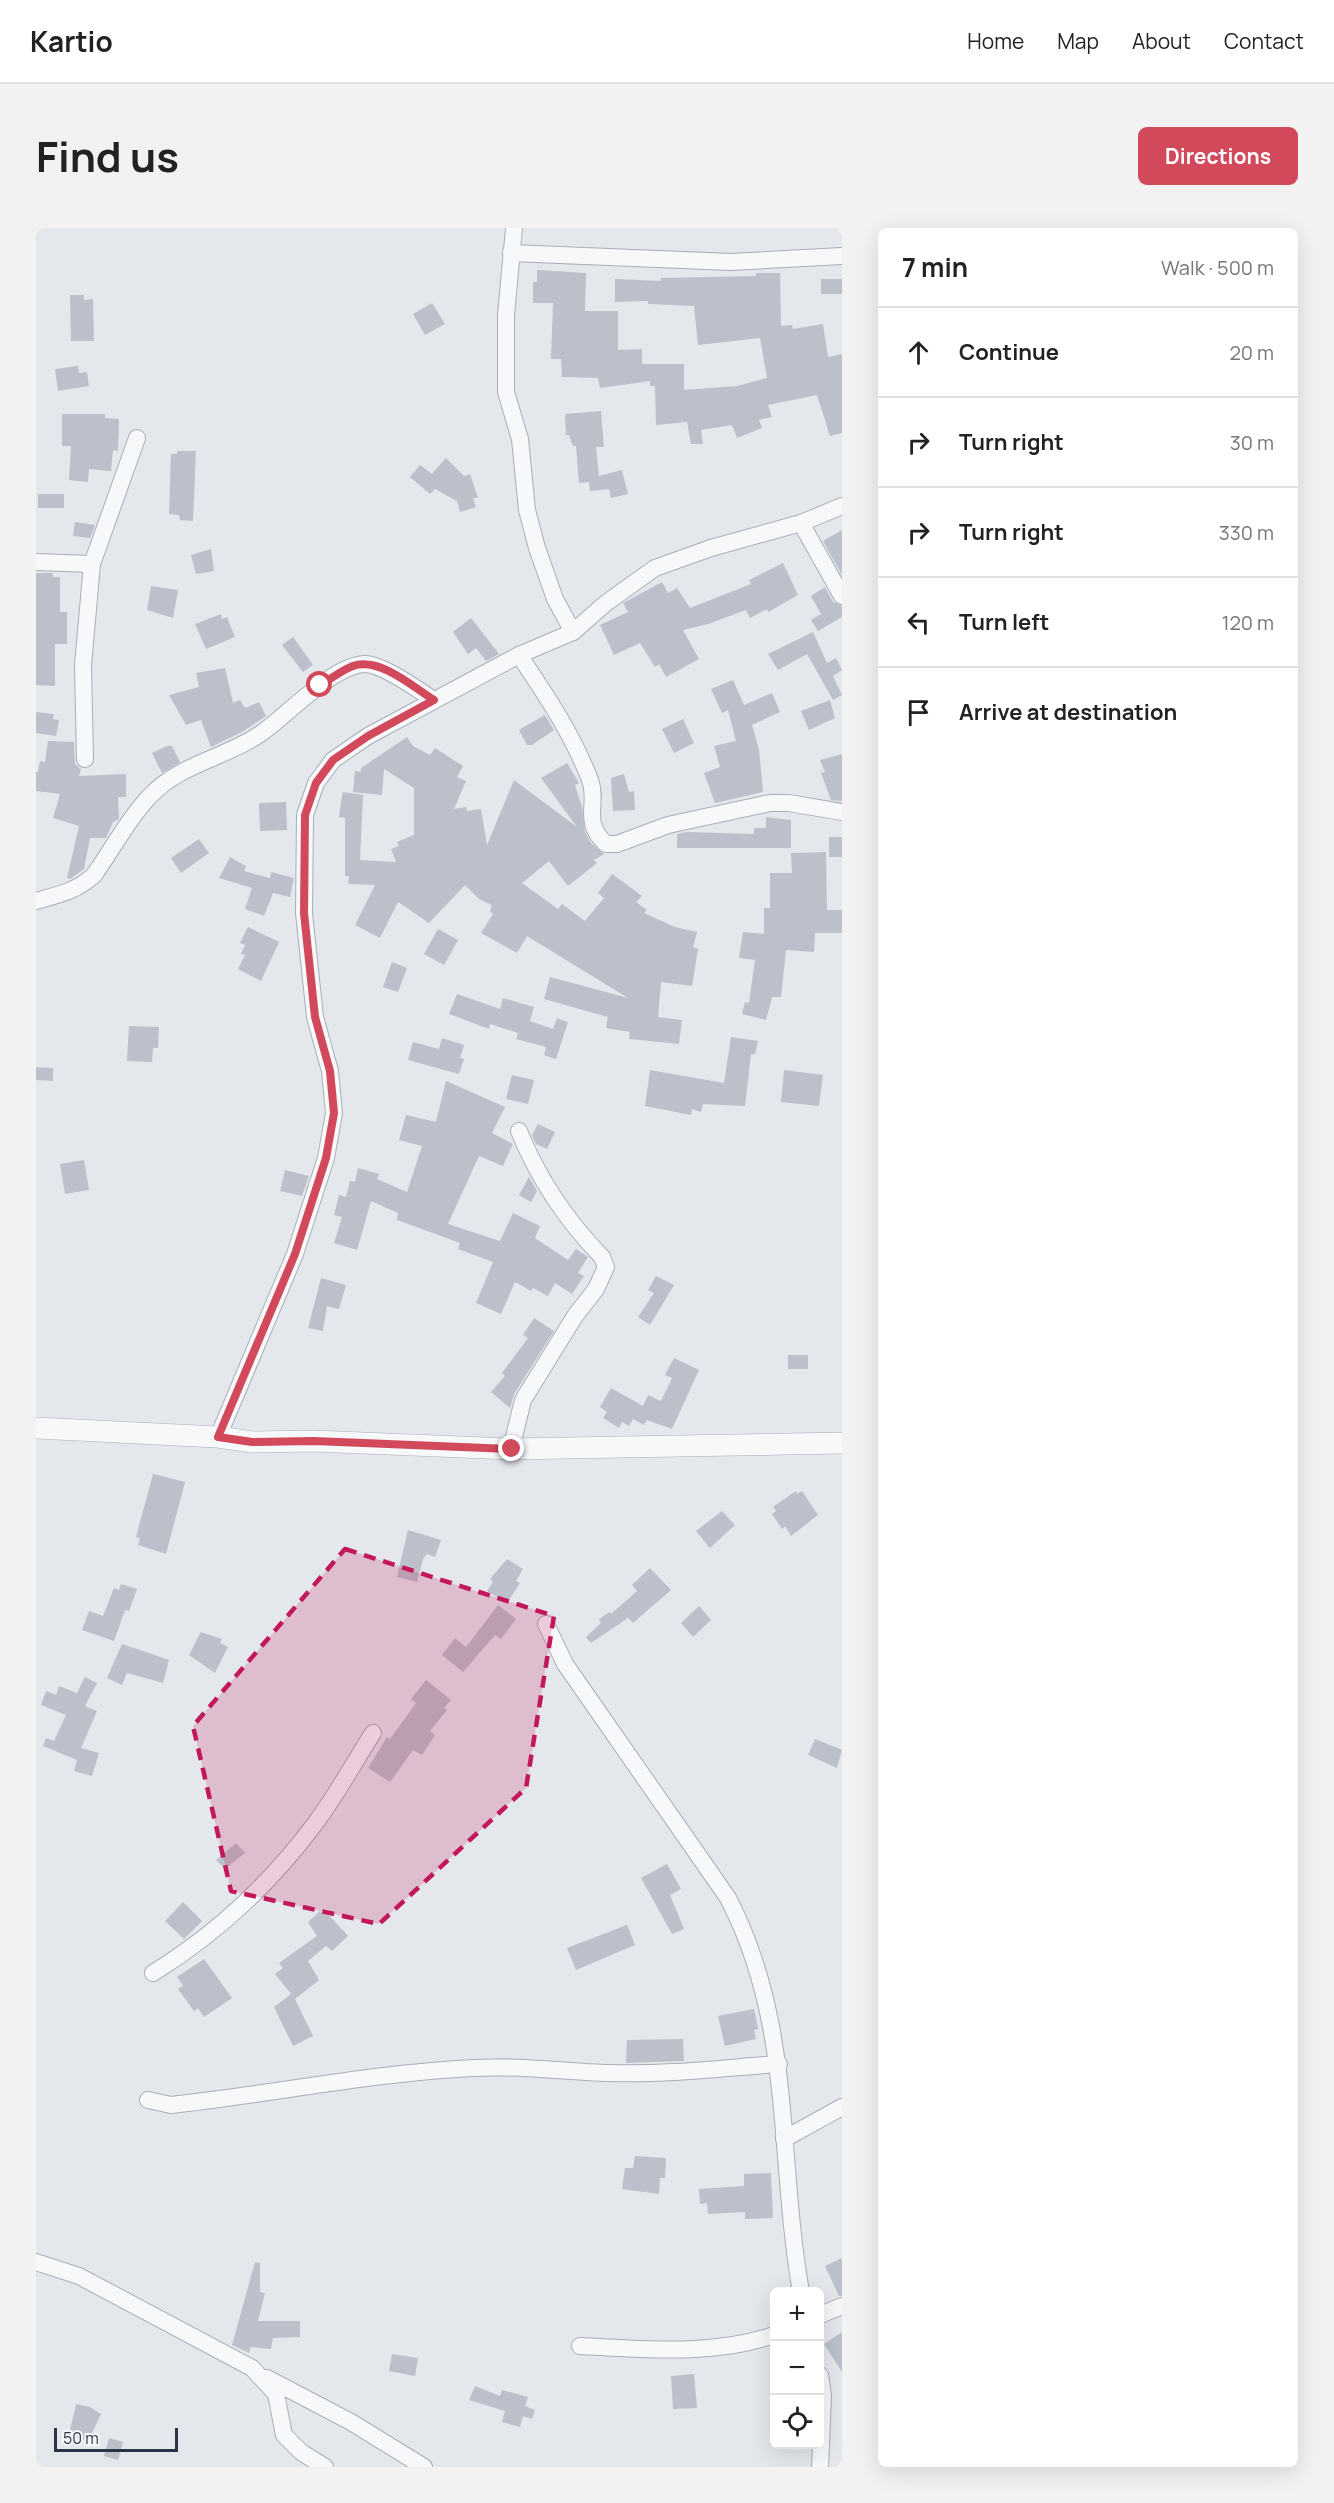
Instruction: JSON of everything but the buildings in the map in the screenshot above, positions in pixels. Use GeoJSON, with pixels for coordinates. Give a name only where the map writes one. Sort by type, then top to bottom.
{"type":"FeatureCollection","features":[{"type":"Feature","properties":{"kind":"street"},"geometry":{"type":"LineString","coordinates":[[514,228],[506,315],[506,392],[520,440],[527,510],[537,548],[555,599],[573,632]]}},
{"type":"Feature","properties":{"kind":"street"},"geometry":{"type":"LineString","coordinates":[[511,253],[731,262],[842,256]]}},
{"type":"Feature","properties":{"kind":"street"},"geometry":{"type":"LineString","coordinates":[[85,759],[83,665],[92,564],[137,438]]}},
{"type":"Feature","properties":{"kind":"street"},"geometry":{"type":"LineString","coordinates":[[218,1437],[295,1254],[326,1158],[334,1113],[330,1071],[315,1017],[304,913],[305,815],[316,783],[333,760],[368,736],[519,656],[573,632],[606,603],[655,568],[711,548],[801,523],[842,506]]}},
{"type":"Feature","properties":{"kind":"street"},"geometry":{"type":"LineString","coordinates":[[801,523],[842,596]]}},
{"type":"Feature","properties":{"kind":"street"},"geometry":{"type":"LineString","coordinates":[[36,562],[92,564]]}},
{"type":"Feature","properties":{"kind":"street"},"geometry":{"type":"LineString","coordinates":[[519,656],[568,732],[590,779],[590,817],[606,844],[616,844],[668,825],[770,803],[789,803],[842,812]]}},
{"type":"Feature","properties":{"kind":"street"},"geometry":{"type":"LineString","coordinates":[[36,901],[69,892],[84,884],[94,875],[149,796],[174,777],[260,735],[320,685],[353,666],[367,664],[380,668],[434,700]]}},
{"type":"Feature","properties":{"kind":"street"},"geometry":{"type":"LineString","coordinates":[[512,1449],[523,1400],[575,1316],[596,1289],[606,1268],[602,1257],[556,1200],[530,1158],[519,1131]]}},
{"type":"Feature","properties":{"kind":"street"},"geometry":{"type":"LineString","coordinates":[[36,1428],[218,1437],[252,1442],[314,1441],[512,1449],[842,1443]]}},
{"type":"Feature","properties":{"kind":"street"},"geometry":{"type":"LineString","coordinates":[[546,1624],[566,1664],[733,1908],[758,1969],[767,2001],[779,2064],[788,2206],[800,2287]]}},
{"type":"Feature","properties":{"kind":"street"},"geometry":{"type":"LineString","coordinates":[[153,1973],[191,1950],[222,1924],[289,1856],[315,1824],[373,1733]]}},
{"type":"Feature","properties":{"kind":"street"},"geometry":{"type":"LineString","coordinates":[[148,2100],[171,2105],[367,2078],[475,2068],[537,2067],[609,2073],[670,2073],[779,2064]]}},
{"type":"Feature","properties":{"kind":"street"},"geometry":{"type":"LineString","coordinates":[[783,2139],[842,2106]]}},
{"type":"Feature","properties":{"kind":"street"},"geometry":{"type":"LineString","coordinates":[[36,2262],[79,2276],[351,2422],[424,2467]]}},
{"type":"Feature","properties":{"kind":"street"},"geometry":{"type":"LineString","coordinates":[[824,2313],[842,2306]]}},
{"type":"Feature","properties":{"kind":"street"},"geometry":{"type":"LineString","coordinates":[[580,2346],[682,2349],[745,2343],[770,2336]]}},
{"type":"Feature","properties":{"kind":"street"},"geometry":{"type":"LineString","coordinates":[[261,2375],[276,2394],[284,2435],[301,2451],[325,2467]]}},
{"type":"Feature","properties":{"kind":"street"},"geometry":{"type":"LineString","coordinates":[[820,2467],[823,2395]]}},
{"type":"Feature","properties":{"kind":"highlighted area"},"geometry":{"type":"Polygon","coordinates":[[[345,1549],[554,1616],[526,1788],[379,1924],[231,1891],[193,1726],[345,1549]]]}},
{"type":"Feature","properties":{"kind":"route"},"geometry":{"type":"LineString","coordinates":[[320,685],[353,666],[367,664],[380,668],[434,700],[368,736],[333,760],[316,783],[305,815],[304,913],[315,1017],[330,1071],[334,1113],[326,1158],[295,1254],[218,1437],[252,1442],[314,1441],[512,1449]]}}]}
